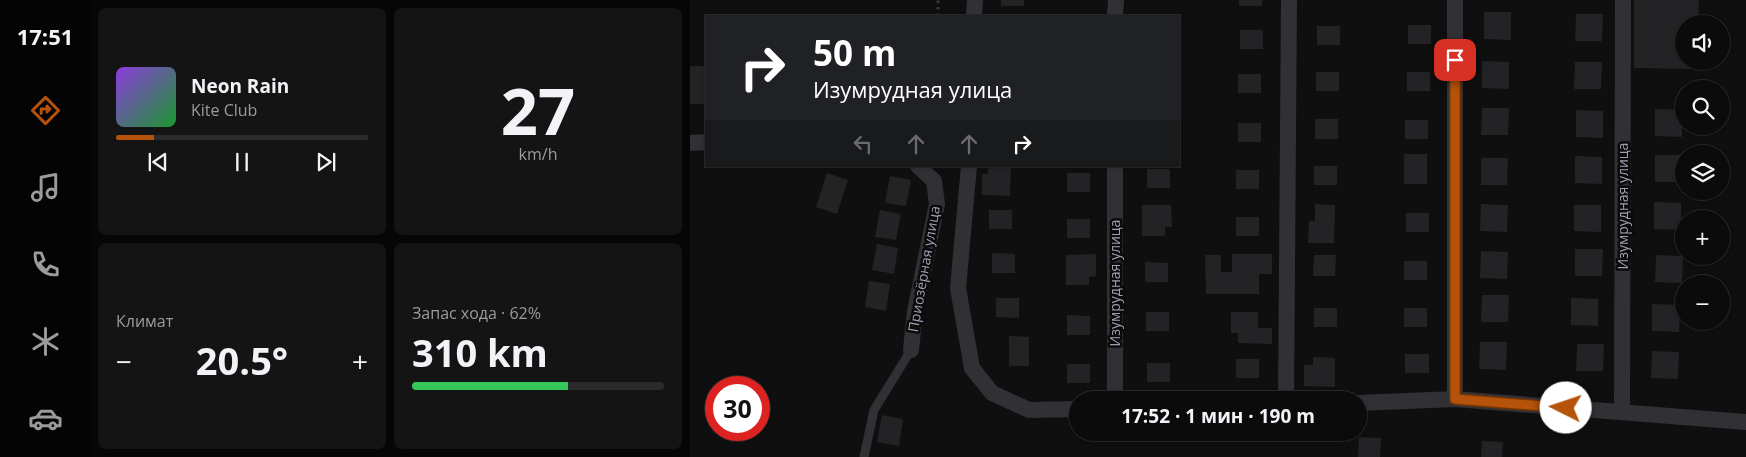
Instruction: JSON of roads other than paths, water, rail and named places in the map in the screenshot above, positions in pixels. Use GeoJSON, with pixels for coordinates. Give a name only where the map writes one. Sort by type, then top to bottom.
{"type":"FeatureCollection","features":[{"type":"Feature","properties":{"kind":"street"},"geometry":{"type":"LineString","coordinates":[[974,15],[975,0]]}},
{"type":"Feature","properties":{"kind":"street"},"geometry":{"type":"LineString","coordinates":[[1116,0],[1116,15]]}},
{"type":"Feature","properties":{"kind":"street"},"geometry":{"type":"LineString","coordinates":[[1286,391],[1288,0]]}},
{"type":"Feature","properties":{"kind":"street"},"geometry":{"type":"LineString","coordinates":[[1455,0],[1455,399]]}},
{"type":"Feature","properties":{"kind":"street","name":"Изумрудная улица"},"geometry":{"type":"LineString","coordinates":[[1622,412],[1623,0]]}},
{"type":"Feature","properties":{"kind":"street"},"geometry":{"type":"LineString","coordinates":[[690,143],[705,142]]}},
{"type":"Feature","properties":{"kind":"street","name":"Приозёрная улица"},"geometry":{"type":"LineString","coordinates":[[911,350],[915,311],[937,204],[934,181],[919,167]]}},
{"type":"Feature","properties":{"kind":"street"},"geometry":{"type":"LineString","coordinates":[[969,167],[958,288],[972,368],[992,393],[1029,410],[1069,409]]}},
{"type":"Feature","properties":{"kind":"street","name":"Изумрудная улица"},"geometry":{"type":"LineString","coordinates":[[1115,167],[1115,391]]}},
{"type":"Feature","properties":{"kind":"street"},"geometry":{"type":"LineString","coordinates":[[1367,402],[1455,399],[1746,422]]}},
{"type":"Feature","properties":{"kind":"lane"},"geometry":{"type":"LineString","coordinates":[[864,457],[874,410],[911,350]]}}]}
